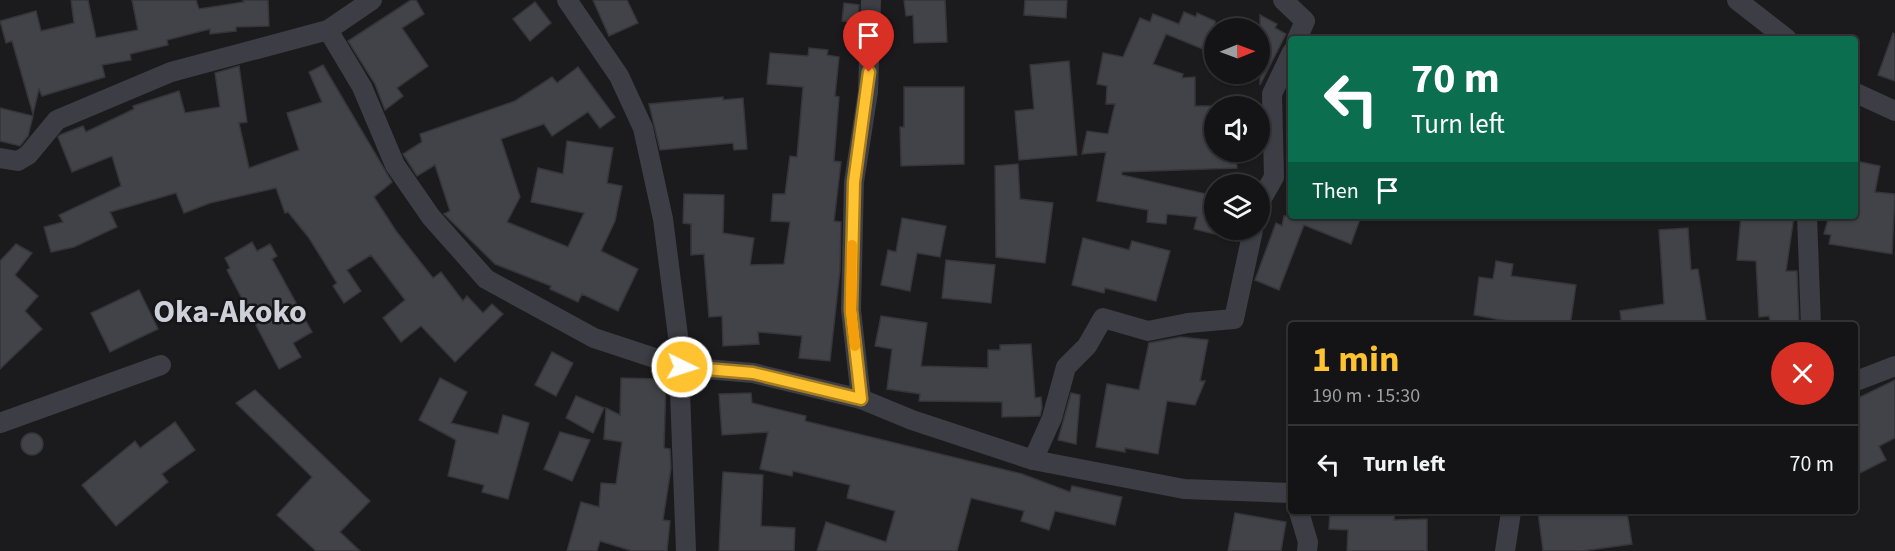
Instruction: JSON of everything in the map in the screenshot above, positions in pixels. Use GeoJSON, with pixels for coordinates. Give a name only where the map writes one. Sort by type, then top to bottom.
{"type":"FeatureCollection","features":[{"type":"Feature","properties":{"kind":"street"},"geometry":{"type":"LineString","coordinates":[[0,159],[18,161],[27,155],[57,120],[171,72],[328,30],[372,0]]}},
{"type":"Feature","properties":{"kind":"street"},"geometry":{"type":"LineString","coordinates":[[567,0],[619,76],[643,129],[663,219],[682,367],[680,392],[686,551]]}},
{"type":"Feature","properties":{"kind":"street"},"geometry":{"type":"LineString","coordinates":[[861,399],[851,310],[852,252],[854,182],[868,92],[871,0]]}},
{"type":"Feature","properties":{"kind":"street"},"geometry":{"type":"LineString","coordinates":[[1283,0],[1305,21],[1298,36]]}},
{"type":"Feature","properties":{"kind":"street"},"geometry":{"type":"LineString","coordinates":[[1737,0],[1782,36]]}},
{"type":"Feature","properties":{"kind":"street"},"geometry":{"type":"LineString","coordinates":[[328,30],[362,87],[395,165],[431,217],[486,279],[594,338],[682,367],[753,373],[861,399],[912,420],[1033,460],[1184,489],[1288,493]]}},
{"type":"Feature","properties":{"kind":"street"},"geometry":{"type":"LineString","coordinates":[[1270,184],[1274,177],[1272,94],[1288,60]]}},
{"type":"Feature","properties":{"kind":"street"},"geometry":{"type":"LineString","coordinates":[[1858,94],[1895,111]]}},
{"type":"Feature","properties":{"kind":"street"},"geometry":{"type":"LineString","coordinates":[[1807,219],[1811,322]]}},
{"type":"Feature","properties":{"kind":"street"},"geometry":{"type":"LineString","coordinates":[[1033,460],[1052,418],[1066,367],[1088,346],[1103,318],[1148,331],[1188,323],[1234,319],[1251,240]]}},
{"type":"Feature","properties":{"kind":"street"},"geometry":{"type":"LineString","coordinates":[[0,423],[161,365]]}},
{"type":"Feature","properties":{"kind":"street"},"geometry":{"type":"LineString","coordinates":[[1858,380],[1895,366]]}},
{"type":"Feature","properties":{"kind":"street"},"geometry":{"type":"LineString","coordinates":[[1300,514],[1308,542],[1307,551]]}},
{"type":"Feature","properties":{"kind":"street"},"geometry":{"type":"LineString","coordinates":[[1504,551],[1511,514]]}},
{"type":"Feature","properties":{"kind":"building"},"geometry":{"type":"Polygon","coordinates":[[[71,0],[88,0],[96,38],[138,30],[132,0],[196,0],[199,9],[244,2],[243,0],[268,0],[269,26],[236,27],[236,31],[210,34],[210,29],[167,40],[168,45],[130,54],[131,60],[102,65],[105,77],[42,96],[39,89],[33,114],[12,41],[6,43],[0,21],[36,11],[41,31],[74,23],[71,0]]]}},
{"type":"Feature","properties":{"kind":"building"},"geometry":{"type":"Polygon","coordinates":[[[411,0],[416,0],[424,14],[402,28],[428,66],[397,88],[403,96],[385,110],[375,84],[348,41],[411,0]]]}},
{"type":"Feature","properties":{"kind":"building"},"geometry":{"type":"Polygon","coordinates":[[[593,0],[627,0],[638,23],[609,36],[593,0]]]}},
{"type":"Feature","properties":{"kind":"building"},"geometry":{"type":"Polygon","coordinates":[[[904,0],[945,0],[947,42],[914,43],[913,15],[906,16],[904,0]]]}},
{"type":"Feature","properties":{"kind":"building"},"geometry":{"type":"Polygon","coordinates":[[[1025,0],[1067,0],[1066,18],[1024,15],[1025,0]]]}},
{"type":"Feature","properties":{"kind":"building"},"geometry":{"type":"Polygon","coordinates":[[[535,2],[551,23],[530,41],[513,19],[535,2]]]}},
{"type":"Feature","properties":{"kind":"building"},"geometry":{"type":"Polygon","coordinates":[[[844,3],[859,5],[858,22],[842,21],[844,3]]]}},
{"type":"Feature","properties":{"kind":"building"},"geometry":{"type":"Polygon","coordinates":[[[1184,12],[1196,17],[1197,13],[1208,18],[1204,18],[1204,50],[1166,34],[1153,64],[1183,74],[1182,78],[1195,77],[1195,106],[1204,106],[1204,162],[1237,162],[1237,168],[1122,172],[1122,175],[1204,194],[1204,231],[1194,229],[1197,217],[1167,214],[1166,224],[1147,222],[1148,210],[1097,201],[1106,152],[1082,154],[1087,131],[1108,134],[1115,104],[1106,104],[1107,86],[1097,84],[1103,53],[1123,57],[1140,18],[1150,22],[1153,14],[1179,24],[1184,12]]]}},
{"type":"Feature","properties":{"kind":"building"},"geometry":{"type":"Polygon","coordinates":[[[1270,20],[1277,24],[1275,28],[1286,34],[1270,65],[1270,20]]]}},
{"type":"Feature","properties":{"kind":"building"},"geometry":{"type":"Polygon","coordinates":[[[1893,33],[1895,34],[1895,81],[1878,75],[1893,33]]]}},
{"type":"Feature","properties":{"kind":"building"},"geometry":{"type":"Polygon","coordinates":[[[809,48],[828,50],[827,55],[839,57],[835,96],[839,97],[834,161],[841,162],[834,221],[841,222],[840,270],[830,361],[799,358],[802,336],[758,332],[759,344],[723,346],[722,316],[709,317],[704,254],[691,255],[691,224],[683,223],[684,194],[724,195],[723,233],[754,238],[750,265],[784,264],[790,222],[771,221],[773,194],[785,194],[790,156],[797,157],[803,87],[767,84],[770,53],[808,56],[809,48]]]}},
{"type":"Feature","properties":{"kind":"building"},"geometry":{"type":"Polygon","coordinates":[[[1069,61],[1077,155],[1019,160],[1015,111],[1034,109],[1030,65],[1069,61]]]}},
{"type":"Feature","properties":{"kind":"building"},"geometry":{"type":"Polygon","coordinates":[[[323,65],[392,182],[374,197],[396,231],[433,278],[441,272],[463,301],[467,296],[483,313],[492,304],[503,314],[455,362],[421,326],[401,342],[383,318],[405,300],[371,255],[347,270],[361,291],[344,303],[333,286],[337,283],[309,238],[288,212],[285,213],[276,188],[210,203],[184,213],[176,193],[110,212],[117,227],[74,247],[51,252],[44,227],[63,222],[59,215],[121,186],[112,156],[72,172],[58,137],[60,135],[83,126],[86,132],[134,109],[133,106],[179,91],[185,113],[220,107],[215,73],[239,66],[247,122],[239,123],[249,168],[299,150],[287,113],[322,102],[309,72],[323,65]]]}},
{"type":"Feature","properties":{"kind":"building"},"geometry":{"type":"Polygon","coordinates":[[[578,67],[615,117],[600,128],[588,112],[552,136],[544,124],[501,139],[520,197],[507,222],[568,247],[584,213],[531,202],[538,168],[563,174],[567,141],[613,148],[607,183],[622,186],[615,221],[601,251],[638,269],[618,311],[582,294],[578,302],[550,289],[551,286],[495,264],[444,214],[450,211],[435,165],[417,176],[403,154],[422,142],[420,134],[515,101],[552,77],[557,83],[578,67]]]}},
{"type":"Feature","properties":{"kind":"building"},"geometry":{"type":"Polygon","coordinates":[[[904,87],[964,87],[964,164],[901,166],[900,127],[904,127],[904,87]]]}},
{"type":"Feature","properties":{"kind":"building"},"geometry":{"type":"Polygon","coordinates":[[[723,97],[723,100],[743,98],[747,149],[734,150],[733,143],[660,150],[649,104],[723,97]]]}},
{"type":"Feature","properties":{"kind":"building"},"geometry":{"type":"Polygon","coordinates":[[[0,108],[33,116],[28,136],[20,146],[0,141],[0,108]]]}},
{"type":"Feature","properties":{"kind":"building"},"geometry":{"type":"Polygon","coordinates":[[[1858,161],[1880,166],[1875,192],[1895,194],[1892,254],[1829,244],[1831,235],[1824,234],[1828,219],[1858,219],[1858,161]]]}},
{"type":"Feature","properties":{"kind":"building"},"geometry":{"type":"Polygon","coordinates":[[[1018,164],[1020,199],[1053,203],[1045,263],[996,257],[995,166],[1018,164]]]}},
{"type":"Feature","properties":{"kind":"building"},"geometry":{"type":"Polygon","coordinates":[[[1284,216],[1288,216],[1288,219],[1360,219],[1351,244],[1304,225],[1279,290],[1255,280],[1276,223],[1282,226],[1284,216]]]}},
{"type":"Feature","properties":{"kind":"building"},"geometry":{"type":"Polygon","coordinates":[[[902,218],[946,226],[940,257],[917,253],[910,291],[881,285],[888,250],[896,252],[902,218]]]}},
{"type":"Feature","properties":{"kind":"building"},"geometry":{"type":"Polygon","coordinates":[[[1741,219],[1794,219],[1786,271],[1797,271],[1799,322],[1770,322],[1769,316],[1759,317],[1756,261],[1737,260],[1741,219]]]}},
{"type":"Feature","properties":{"kind":"building"},"geometry":{"type":"Polygon","coordinates":[[[1688,228],[1691,270],[1698,269],[1706,322],[1621,322],[1620,311],[1664,304],[1659,230],[1688,228]]]}},
{"type":"Feature","properties":{"kind":"building"},"geometry":{"type":"Polygon","coordinates":[[[1083,238],[1129,250],[1132,241],[1170,251],[1156,301],[1105,288],[1104,293],[1072,285],[1083,238]]]}},
{"type":"Feature","properties":{"kind":"building"},"geometry":{"type":"Polygon","coordinates":[[[252,242],[257,251],[270,244],[277,256],[272,259],[312,332],[293,343],[301,357],[279,369],[227,270],[230,268],[225,258],[252,242]]]}},
{"type":"Feature","properties":{"kind":"building"},"geometry":{"type":"Polygon","coordinates":[[[16,244],[32,253],[15,275],[38,296],[25,311],[42,329],[0,369],[0,261],[16,244]]]}},
{"type":"Feature","properties":{"kind":"building"},"geometry":{"type":"Polygon","coordinates":[[[946,260],[995,265],[991,303],[942,298],[946,260]]]}},
{"type":"Feature","properties":{"kind":"building"},"geometry":{"type":"Polygon","coordinates":[[[1496,261],[1513,264],[1511,276],[1576,285],[1571,322],[1513,322],[1474,315],[1479,277],[1493,279],[1496,261]]]}},
{"type":"Feature","properties":{"kind":"building"},"geometry":{"type":"Polygon","coordinates":[[[139,290],[158,329],[110,352],[91,313],[139,290]]]}},
{"type":"Feature","properties":{"kind":"building"},"geometry":{"type":"Polygon","coordinates":[[[881,316],[927,323],[921,366],[988,368],[988,350],[1000,350],[1000,345],[1031,344],[1035,398],[1041,397],[1040,416],[1002,417],[1002,402],[919,401],[920,394],[887,389],[892,349],[875,346],[881,316]]]}},
{"type":"Feature","properties":{"kind":"building"},"geometry":{"type":"Polygon","coordinates":[[[1181,337],[1208,340],[1200,381],[1205,381],[1195,405],[1167,401],[1158,454],[1125,448],[1125,452],[1096,447],[1107,384],[1139,390],[1149,343],[1181,337]]]}},
{"type":"Feature","properties":{"kind":"building"},"geometry":{"type":"Polygon","coordinates":[[[552,352],[573,363],[556,396],[535,385],[552,352]]]}},
{"type":"Feature","properties":{"kind":"building"},"geometry":{"type":"Polygon","coordinates":[[[440,378],[467,392],[451,423],[498,434],[503,415],[529,423],[508,499],[482,492],[484,485],[448,476],[456,440],[419,420],[440,378]]]}},
{"type":"Feature","properties":{"kind":"building"},"geometry":{"type":"Polygon","coordinates":[[[621,378],[666,379],[664,448],[670,449],[671,468],[663,520],[670,521],[667,551],[632,551],[600,541],[597,551],[567,551],[581,502],[599,507],[601,483],[616,484],[622,442],[604,439],[606,408],[620,415],[621,378]]]}},
{"type":"Feature","properties":{"kind":"building"},"geometry":{"type":"Polygon","coordinates":[[[1895,380],[1895,438],[1879,446],[1886,460],[1858,474],[1858,398],[1895,380]]]}},
{"type":"Feature","properties":{"kind":"building"},"geometry":{"type":"Polygon","coordinates":[[[255,390],[370,501],[340,532],[360,551],[316,551],[277,515],[312,477],[236,403],[255,390]]]}},
{"type":"Feature","properties":{"kind":"building"},"geometry":{"type":"Polygon","coordinates":[[[751,393],[752,403],[806,416],[805,421],[1022,474],[1070,492],[1072,486],[1122,497],[1115,525],[1055,511],[1049,530],[1021,521],[1024,511],[971,498],[957,551],[817,551],[826,522],[886,542],[895,511],[847,498],[850,485],[793,471],[792,476],[760,469],[768,432],[722,435],[719,394],[751,393]]]}},
{"type":"Feature","properties":{"kind":"building"},"geometry":{"type":"Polygon","coordinates":[[[1071,393],[1080,395],[1076,444],[1058,440],[1071,393]]]}},
{"type":"Feature","properties":{"kind":"building"},"geometry":{"type":"Polygon","coordinates":[[[576,396],[604,408],[593,433],[566,418],[576,396]]]}},
{"type":"Feature","properties":{"kind":"building"},"geometry":{"type":"Polygon","coordinates":[[[175,422],[195,450],[162,474],[168,482],[116,526],[82,485],[135,441],[140,448],[175,422]]]}},
{"type":"Feature","properties":{"kind":"building"},"geometry":{"type":"Polygon","coordinates":[[[560,432],[590,440],[572,481],[544,469],[560,432]]]}},
{"type":"Feature","properties":{"kind":"building"},"geometry":{"type":"Polygon","coordinates":[[[32,433],[40,436],[43,444],[40,452],[32,455],[24,452],[21,444],[24,436],[32,433]]]}},
{"type":"Feature","properties":{"kind":"building"},"geometry":{"type":"Polygon","coordinates":[[[723,472],[763,475],[761,526],[795,528],[794,551],[719,551],[723,472]]]}},
{"type":"Feature","properties":{"kind":"building"},"geometry":{"type":"Polygon","coordinates":[[[1235,513],[1286,522],[1281,551],[1228,551],[1235,513]]]}},
{"type":"Feature","properties":{"kind":"building"},"geometry":{"type":"Polygon","coordinates":[[[1330,514],[1395,514],[1394,520],[1427,519],[1427,551],[1347,551],[1348,530],[1329,529],[1330,514]]]}},
{"type":"Feature","properties":{"kind":"building"},"geometry":{"type":"Polygon","coordinates":[[[1538,514],[1627,514],[1632,544],[1582,551],[1543,551],[1538,514]]]}},
{"type":"Feature","properties":{"kind":"slow traffic"},"geometry":{"type":"LineString","coordinates":[[852,245],[851,310],[855,346]]}},
{"type":"Feature","properties":{"kind":"district","name":"Oka-Akoko"},"geometry":{"type":"Point","coordinates":[230,312]}},
{"type":"Feature","properties":{"kind":"route"},"geometry":{"type":"LineString","coordinates":[[682,367],[753,373],[861,399],[851,310],[854,182],[869,72]]}}]}
